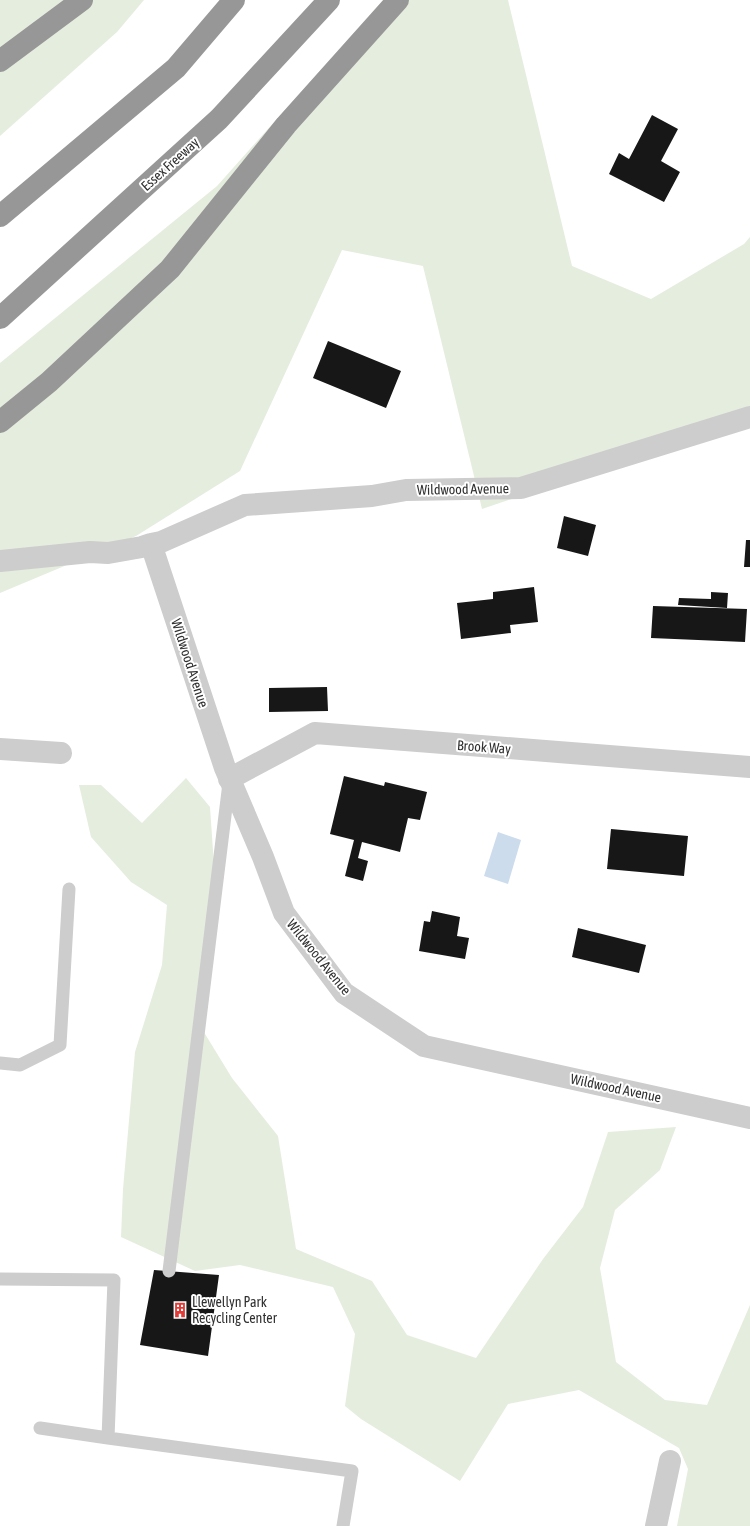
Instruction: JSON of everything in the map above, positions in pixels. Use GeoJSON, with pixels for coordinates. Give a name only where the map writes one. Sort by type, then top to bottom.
{"type":"FeatureCollection","features":[{"type":"Feature","properties":{"kind":"highway"},"geometry":{"type":"LineString","coordinates":[[0,61],[82,0]]}},
{"type":"Feature","properties":{"kind":"highway"},"geometry":{"type":"LineString","coordinates":[[0,216],[176,68],[234,0]]}},
{"type":"Feature","properties":{"kind":"highway","name":"Essex Freeway"},"geometry":{"type":"LineString","coordinates":[[0,318],[220,119],[329,0]]}},
{"type":"Feature","properties":{"kind":"highway"},"geometry":{"type":"LineString","coordinates":[[0,422],[49,382],[170,269],[286,125],[398,0]]}},
{"type":"Feature","properties":{"kind":"street","name":"Wildwood Avenue"},"geometry":{"type":"LineString","coordinates":[[0,561],[90,552],[108,553],[142,547],[161,542],[245,505],[372,496],[406,490],[521,488],[750,417]]}},
{"type":"Feature","properties":{"kind":"street","name":"Wildwood Avenue"},"geometry":{"type":"LineString","coordinates":[[151,544],[225,768],[263,857],[284,913],[344,993],[424,1046],[750,1118]]}},
{"type":"Feature","properties":{"kind":"street","name":"Brook Way"},"geometry":{"type":"LineString","coordinates":[[229,779],[315,734],[750,767]]}},
{"type":"Feature","properties":{"kind":"street"},"geometry":{"type":"LineString","coordinates":[[0,749],[61,753]]}},
{"type":"Feature","properties":{"kind":"street"},"geometry":{"type":"LineString","coordinates":[[656,1526],[670,1461]]}},
{"type":"Feature","properties":{"kind":"lane"},"geometry":{"type":"LineString","coordinates":[[169,1271],[229,779]]}},
{"type":"Feature","properties":{"kind":"lane"},"geometry":{"type":"LineString","coordinates":[[0,1063],[20,1064],[60,1045],[70,889]]}},
{"type":"Feature","properties":{"kind":"lane"},"geometry":{"type":"LineString","coordinates":[[0,1279],[114,1280],[108,1438]]}},
{"type":"Feature","properties":{"kind":"lane"},"geometry":{"type":"LineString","coordinates":[[40,1428],[352,1471],[344,1526]]}},
{"type":"Feature","properties":{"kind":"shaded area"},"geometry":{"type":"Polygon","coordinates":[[[0,0],[144,0],[117,32],[0,136],[0,0]]]}},
{"type":"Feature","properties":{"kind":"shaded area"},"geometry":{"type":"Polygon","coordinates":[[[383,0],[508,0],[572,266],[651,299],[744,244],[750,237],[750,420],[699,435],[482,509],[423,266],[342,250],[240,471],[136,536],[0,593],[0,363],[217,186],[383,0]]]}},
{"type":"Feature","properties":{"kind":"shaded area"},"geometry":{"type":"Polygon","coordinates":[[[186,778],[210,807],[216,894],[202,1029],[232,1078],[278,1136],[296,1249],[372,1281],[407,1335],[476,1358],[543,1259],[583,1207],[608,1132],[676,1127],[660,1170],[615,1210],[600,1268],[616,1362],[665,1400],[707,1405],[750,1305],[750,1526],[677,1526],[688,1469],[679,1448],[579,1390],[508,1404],[460,1481],[361,1419],[345,1406],[355,1334],[333,1287],[240,1265],[195,1271],[121,1237],[123,1189],[135,1052],[162,965],[167,905],[131,882],[91,837],[79,785],[101,785],[142,823],[186,778]]]}},
{"type":"Feature","properties":{"kind":"water"},"geometry":{"type":"Polygon","coordinates":[[[498,832],[521,840],[508,884],[484,876],[498,832]]]}},
{"type":"Feature","properties":{"kind":"building"},"geometry":{"type":"Polygon","coordinates":[[[652,115],[678,129],[661,161],[680,172],[664,202],[609,174],[619,153],[629,159],[652,115]]]}},
{"type":"Feature","properties":{"kind":"building"},"geometry":{"type":"Polygon","coordinates":[[[328,341],[401,371],[386,408],[313,378],[328,341]]]}},
{"type":"Feature","properties":{"kind":"building"},"geometry":{"type":"Polygon","coordinates":[[[564,516],[596,525],[588,556],[557,548],[564,516]]]}},
{"type":"Feature","properties":{"kind":"building"},"geometry":{"type":"Polygon","coordinates":[[[746,540],[750,540],[750,567],[744,567],[746,540]]]}},
{"type":"Feature","properties":{"kind":"building"},"geometry":{"type":"Polygon","coordinates":[[[534,587],[538,622],[510,625],[511,633],[461,639],[457,603],[493,599],[493,592],[534,587]]]}},
{"type":"Feature","properties":{"kind":"building"},"geometry":{"type":"Polygon","coordinates":[[[711,592],[728,593],[727,608],[678,605],[679,598],[711,599],[711,592]]]}},
{"type":"Feature","properties":{"kind":"building"},"geometry":{"type":"Polygon","coordinates":[[[653,606],[747,609],[745,642],[651,638],[653,606]]]}},
{"type":"Feature","properties":{"kind":"building"},"geometry":{"type":"Polygon","coordinates":[[[327,687],[328,711],[269,712],[269,688],[327,687]]]}},
{"type":"Feature","properties":{"kind":"building"},"geometry":{"type":"Polygon","coordinates":[[[344,776],[384,786],[385,782],[427,792],[420,820],[408,818],[400,852],[362,842],[358,858],[368,861],[363,881],[345,876],[354,840],[330,834],[344,776]]]}},
{"type":"Feature","properties":{"kind":"building"},"geometry":{"type":"Polygon","coordinates":[[[611,829],[688,836],[684,876],[607,869],[611,829]]]}},
{"type":"Feature","properties":{"kind":"building"},"geometry":{"type":"Polygon","coordinates":[[[432,911],[460,917],[457,936],[469,938],[465,959],[419,951],[424,921],[430,922],[432,911]]]}},
{"type":"Feature","properties":{"kind":"building"},"geometry":{"type":"Polygon","coordinates":[[[578,928],[646,945],[639,973],[572,957],[578,928]]]}},
{"type":"Feature","properties":{"kind":"building","name":"Llewellyn Park Recycling Center"},"geometry":{"type":"Polygon","coordinates":[[[154,1270],[219,1275],[208,1356],[140,1345],[154,1270]]]}},
{"type":"Feature","properties":{"kind":"place","name":"Llewellyn Park Recycling Center"},"geometry":{"type":"Point","coordinates":[180,1310]}}]}
